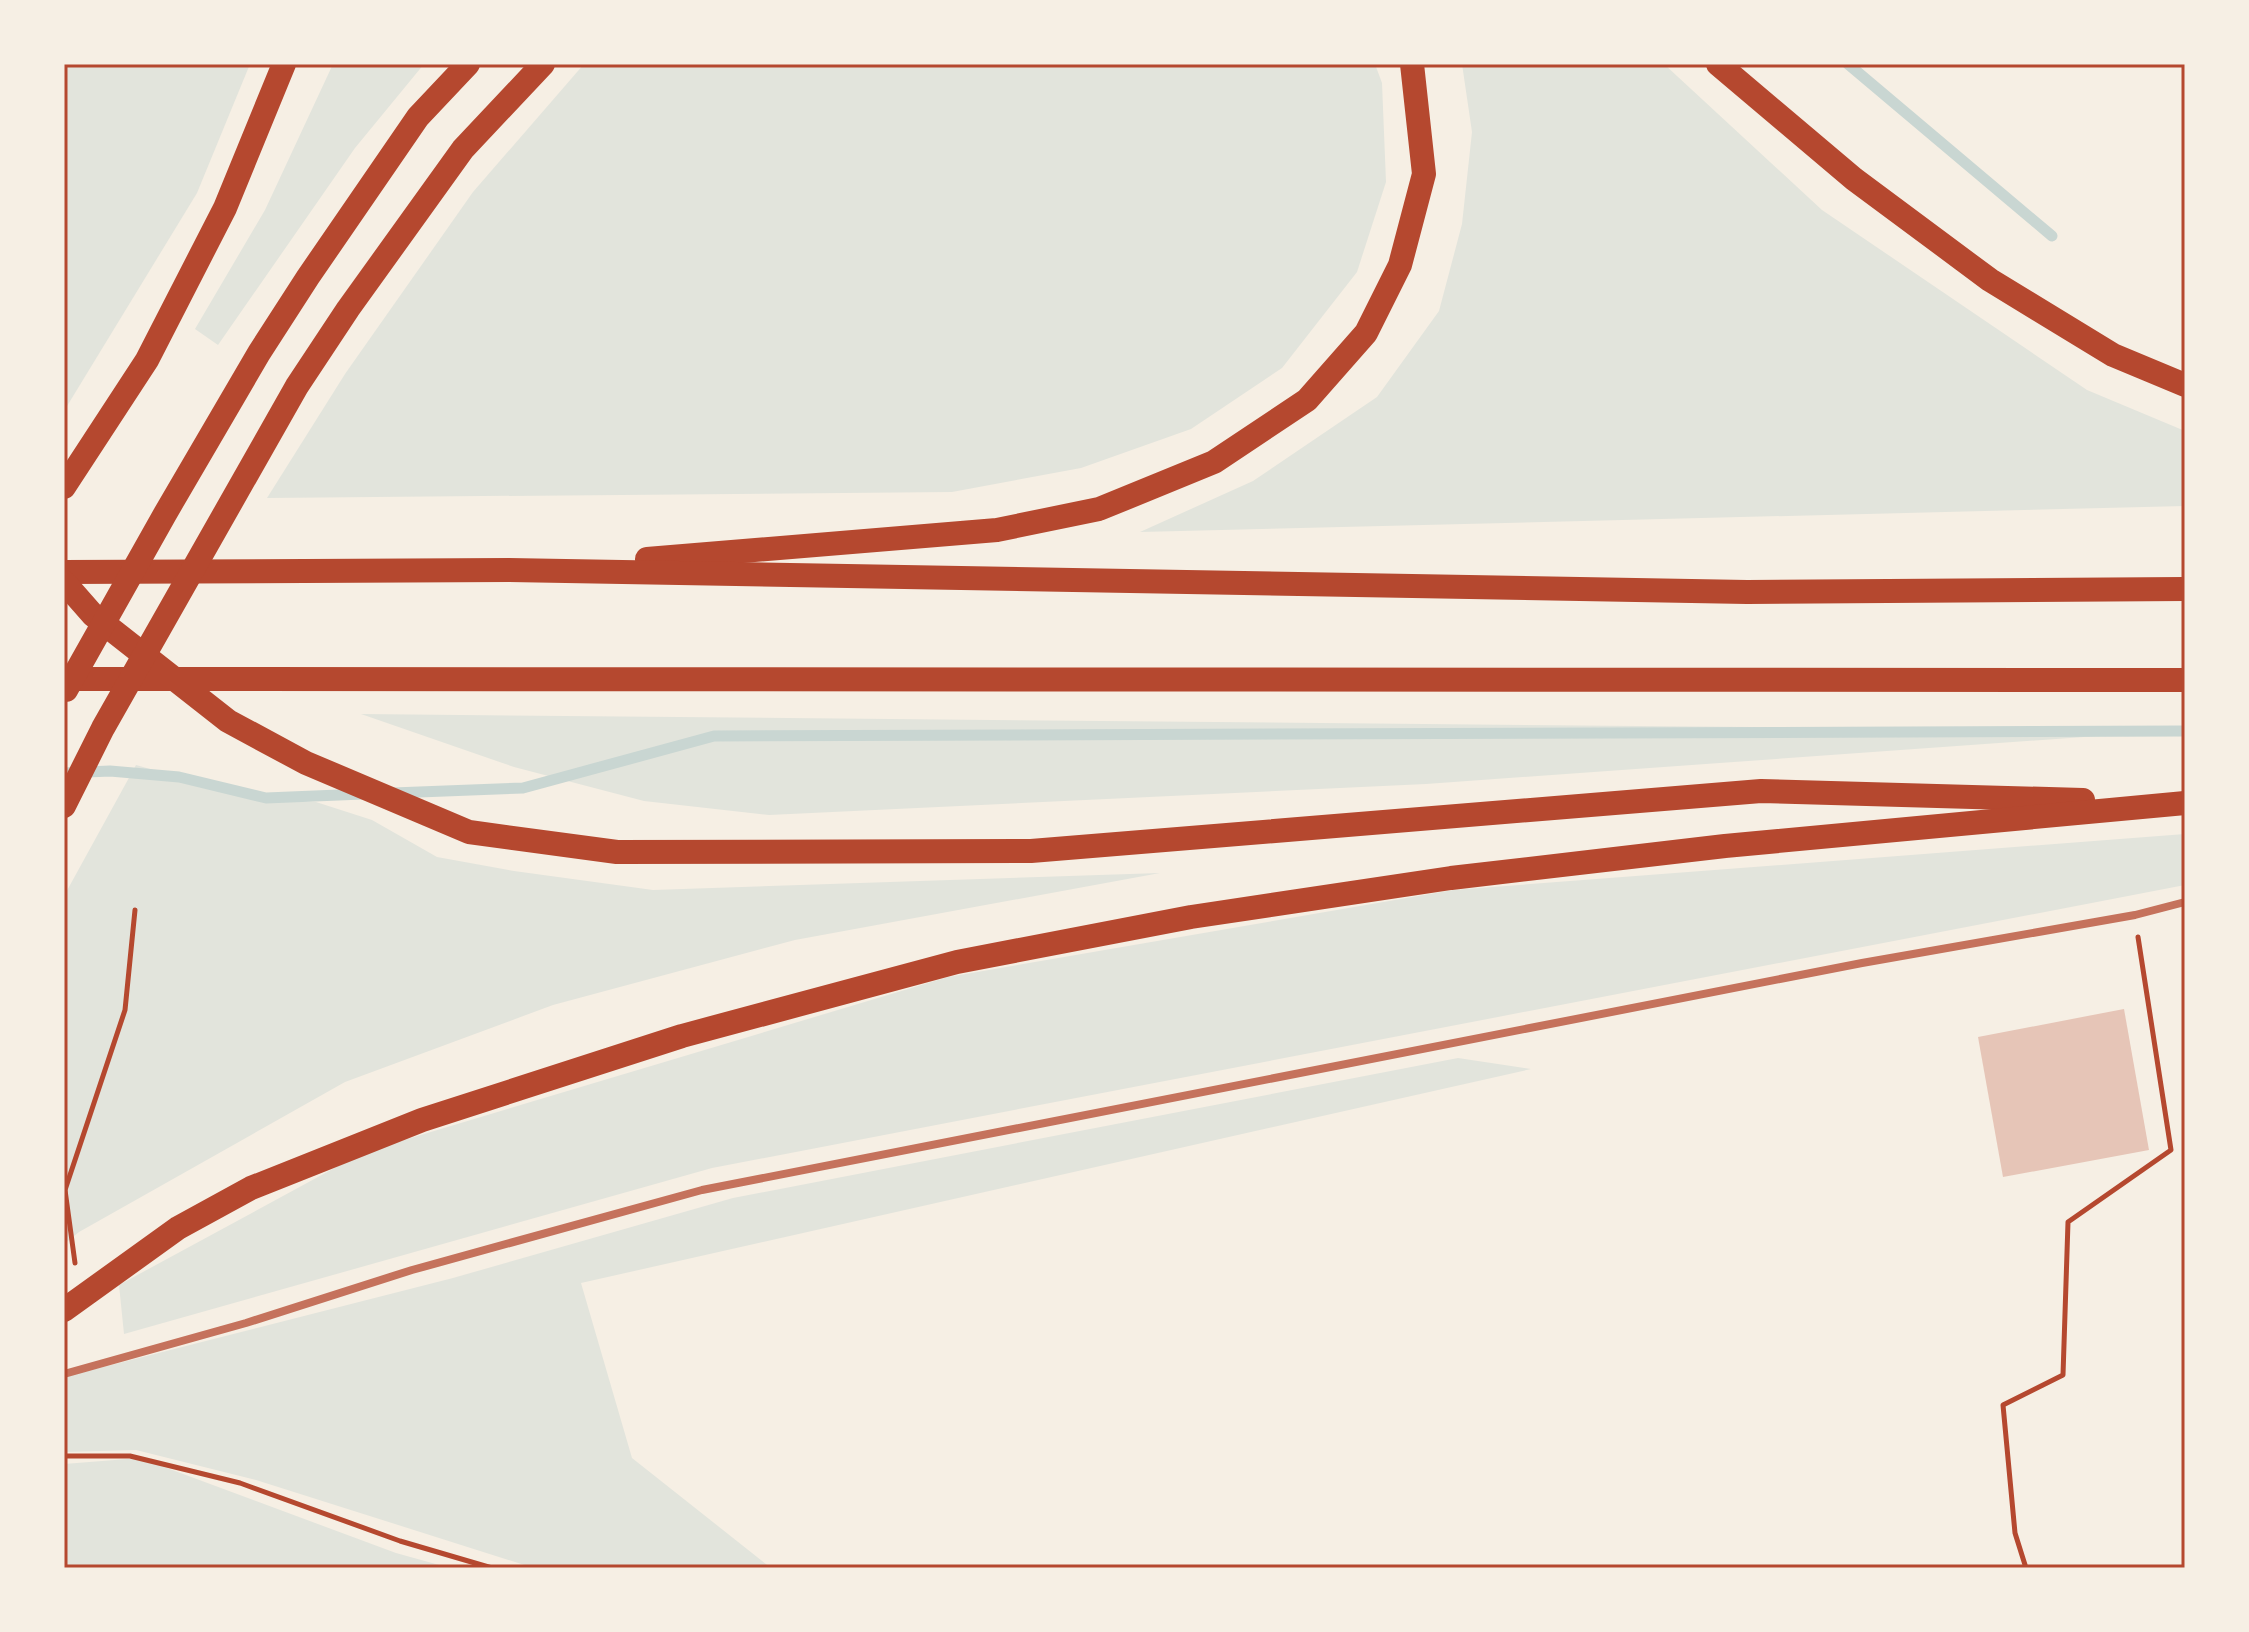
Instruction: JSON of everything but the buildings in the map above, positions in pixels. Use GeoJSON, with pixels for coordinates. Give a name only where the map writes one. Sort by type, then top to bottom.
{"type":"FeatureCollection","features":[{"type":"Feature","properties":{"kind":"highway"},"geometry":{"type":"LineString","coordinates":[[64,487],[147,360],[225,208],[284,64]]}},
{"type":"Feature","properties":{"kind":"highway"},"geometry":{"type":"LineString","coordinates":[[64,695],[259,353],[418,117],[468,64]]}},
{"type":"Feature","properties":{"kind":"highway"},"geometry":{"type":"LineString","coordinates":[[64,806],[103,728],[297,386],[348,309],[463,149],[543,64]]}},
{"type":"Feature","properties":{"kind":"highway"},"geometry":{"type":"LineString","coordinates":[[509,570],[997,530],[1099,509],[1214,462],[1307,400],[1366,333],[1400,265],[1424,174],[1412,64]]}},
{"type":"Feature","properties":{"kind":"highway"},"geometry":{"type":"LineString","coordinates":[[1718,64],[1854,179],[1990,280],[2113,355],[2185,385]]}},
{"type":"Feature","properties":{"kind":"highway"},"geometry":{"type":"LineString","coordinates":[[64,572],[509,570],[1747,592],[2185,589]]}},
{"type":"Feature","properties":{"kind":"highway"},"geometry":{"type":"LineString","coordinates":[[64,582],[93,615],[228,721],[306,763],[469,832],[617,852],[1031,851],[1761,791],[2185,803]]}},
{"type":"Feature","properties":{"kind":"highway"},"geometry":{"type":"LineString","coordinates":[[64,679],[2185,680]]}},
{"type":"Feature","properties":{"kind":"highway"},"geometry":{"type":"LineString","coordinates":[[64,1310],[178,1228],[251,1188],[422,1120],[667,1041],[957,962],[1191,917],[1451,878],[1725,846],[2185,803]]}},
{"type":"Feature","properties":{"kind":"street"},"geometry":{"type":"LineString","coordinates":[[64,1374],[246,1323],[412,1270],[702,1190],[1830,969],[2135,915],[2185,902]]}},
{"type":"Feature","properties":{"kind":"path"},"geometry":{"type":"LineString","coordinates":[[76,1264],[65,1190],[125,1010],[135,910]]}},
{"type":"Feature","properties":{"kind":"path"},"geometry":{"type":"LineString","coordinates":[[2026,1568],[2015,1533],[2003,1405],[2063,1375],[2068,1222],[2171,1150],[2135,915]]}},
{"type":"Feature","properties":{"kind":"path"},"geometry":{"type":"LineString","coordinates":[[64,1456],[130,1456],[240,1483],[400,1541],[492,1568]]}},
{"type":"Feature","properties":{"kind":"shaded area"},"geometry":{"type":"Polygon","coordinates":[[[64,64],[250,64],[197,193],[64,411],[64,64]]]}},
{"type":"Feature","properties":{"kind":"shaded area"},"geometry":{"type":"Polygon","coordinates":[[[333,64],[424,64],[355,148],[218,345],[195,329],[265,210],[333,64]]]}},
{"type":"Feature","properties":{"kind":"shaded area"},"geometry":{"type":"Polygon","coordinates":[[[584,64],[1375,64],[1382,83],[1386,182],[1357,272],[1282,368],[1191,429],[1081,468],[952,492],[267,498],[345,374],[473,192],[584,64]]]}},
{"type":"Feature","properties":{"kind":"shaded area"},"geometry":{"type":"Polygon","coordinates":[[[1462,64],[1664,64],[1822,210],[2087,390],[2185,431],[2185,506],[1140,532],[1253,481],[1377,397],[1439,311],[1462,224],[1472,132],[1462,64]]]}},
{"type":"Feature","properties":{"kind":"shaded area"},"geometry":{"type":"Polygon","coordinates":[[[361,714],[2167,731],[1426,784],[769,815],[644,801],[514,767],[361,714]]]}},
{"type":"Feature","properties":{"kind":"shaded area"},"geometry":{"type":"Polygon","coordinates":[[[136,765],[263,801],[316,802],[372,820],[437,857],[653,890],[1160,873],[795,940],[553,1005],[345,1082],[79,1232],[64,1244],[64,896],[136,765]]]}},
{"type":"Feature","properties":{"kind":"shaded area"},"geometry":{"type":"Polygon","coordinates":[[[2185,834],[2185,885],[712,1168],[124,1334],[119,1285],[364,1152],[948,977],[1453,890],[2185,834]]]}},
{"type":"Feature","properties":{"kind":"shaded area"},"geometry":{"type":"Polygon","coordinates":[[[1458,1058],[1531,1069],[581,1283],[632,1458],[771,1568],[534,1568],[256,1480],[136,1450],[64,1452],[64,1377],[453,1278],[733,1198],[1458,1058]]]}},
{"type":"Feature","properties":{"kind":"shaded area"},"geometry":{"type":"Polygon","coordinates":[[[140,1458],[396,1553],[450,1568],[64,1568],[64,1464],[140,1458]]]}},
{"type":"Feature","properties":{"kind":"waterway"},"geometry":{"type":"LineString","coordinates":[[1848,64],[2052,236]]}},
{"type":"Feature","properties":{"kind":"waterway"},"geometry":{"type":"LineString","coordinates":[[393,793],[523,788],[714,736],[2185,731]]}},
{"type":"Feature","properties":{"kind":"waterway"},"geometry":{"type":"LineString","coordinates":[[64,773],[110,771],[179,777],[266,798],[363,794]]}}]}
